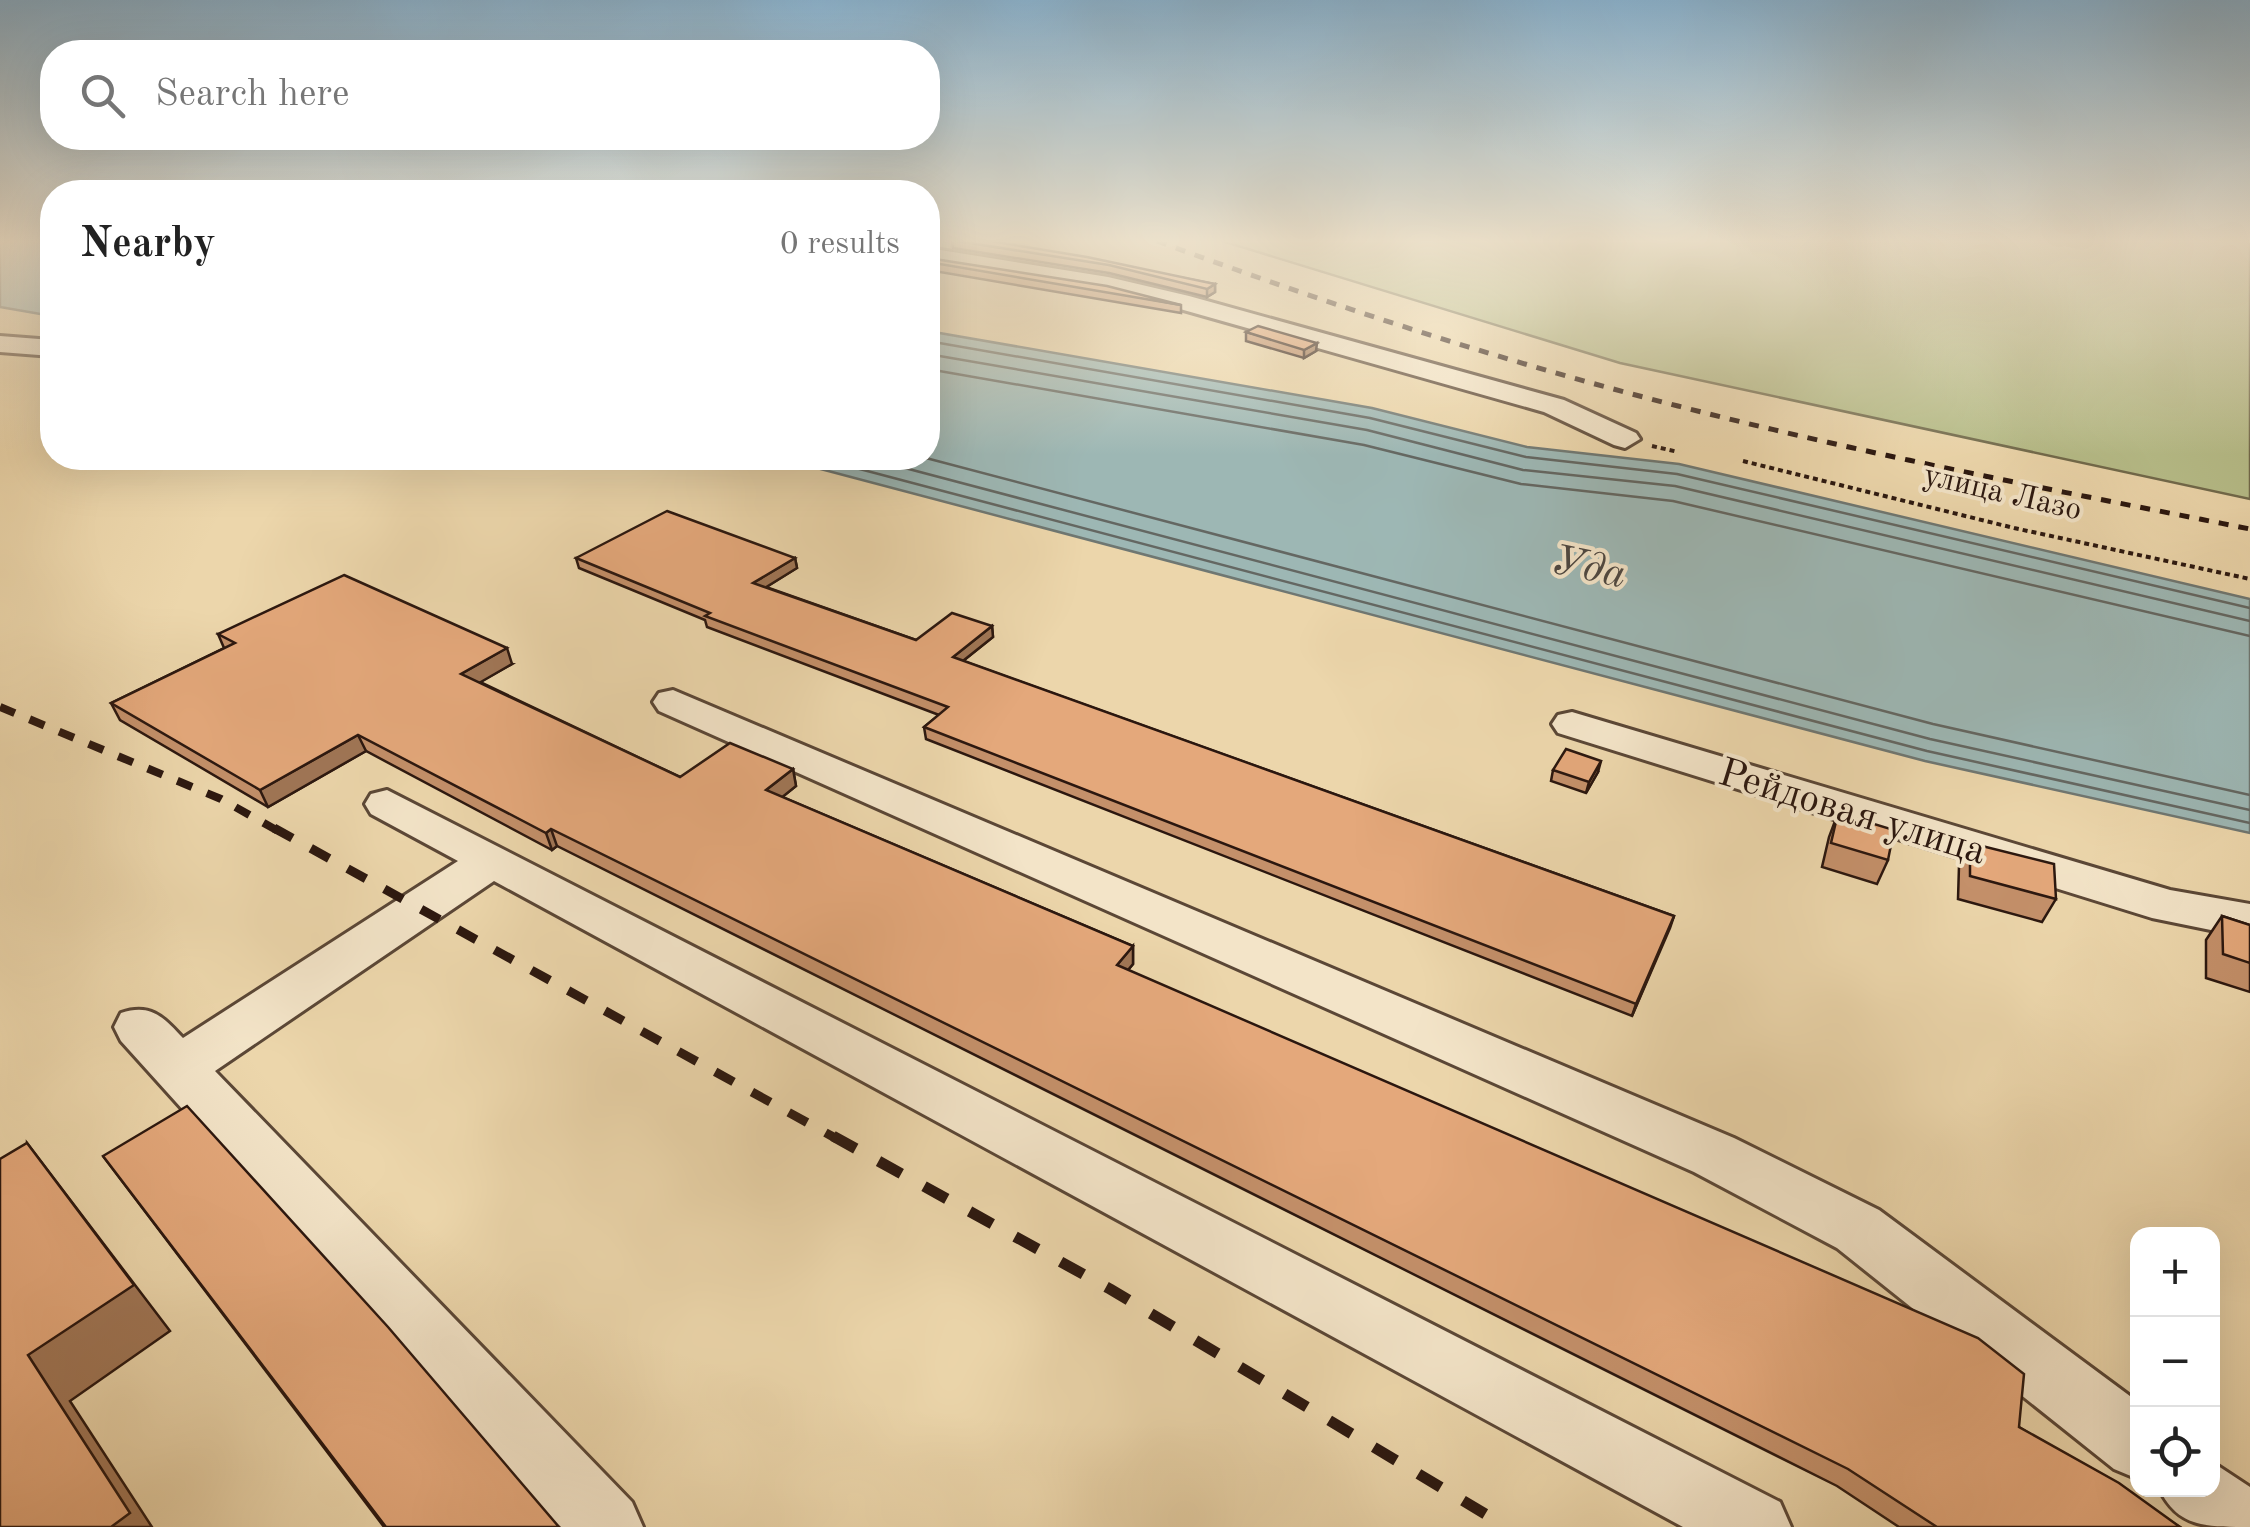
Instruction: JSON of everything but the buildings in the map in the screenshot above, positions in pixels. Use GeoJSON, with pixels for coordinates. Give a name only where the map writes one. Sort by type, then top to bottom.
{"type":"FeatureCollection","features":[{"type":"Feature","properties":{"kind":"street"},"geometry":{"type":"LineString","coordinates":[[1220,312],[1554,406],[1625,439]]}},
{"type":"Feature","properties":{"kind":"street"},"geometry":{"type":"LineString","coordinates":[[0,344],[40,347]]}},
{"type":"Feature","properties":{"kind":"street"},"geometry":{"type":"LineString","coordinates":[[673,702],[1730,1163],[1858,1228],[2130,1439]]}},
{"type":"Feature","properties":{"kind":"street","name":"Рейдовая улица"},"geometry":{"type":"LineString","coordinates":[[1572,724],[2169,906],[2250,920]]}},
{"type":"Feature","properties":{"kind":"street"},"geometry":{"type":"LineString","coordinates":[[387,804],[1755,1527]]}},
{"type":"Feature","properties":{"kind":"street"},"geometry":{"type":"LineString","coordinates":[[490,860],[160,1047],[606,1527]]}},
{"type":"Feature","properties":{"kind":"street"},"geometry":{"type":"LineString","coordinates":[[2204,1497],[2244,1527]]}},
{"type":"Feature","properties":{"kind":"path","name":"улица Лазо"},"geometry":{"type":"LineString","coordinates":[[1743,461],[2014,528],[2250,579]]}},
{"type":"Feature","properties":{"kind":"green space"},"geometry":{"type":"Polygon","coordinates":[[[1454,312],[2250,312],[2250,499],[1620,363],[1454,312]]]}},
{"type":"Feature","properties":{"kind":"water","name":"Уда"},"geometry":{"type":"Polygon","coordinates":[[[940,333],[1372,408],[1527,447],[1679,464],[2250,599],[2250,833],[1925,761],[824,470],[940,470],[940,333]]]}},
{"type":"Feature","properties":{"kind":"railway"},"geometry":{"type":"LineString","coordinates":[[1362,312],[1546,370],[1749,424],[2250,529]]}},
{"type":"Feature","properties":{"kind":"railway"},"geometry":{"type":"LineString","coordinates":[[0,707],[221,799],[278,831]]}},
{"type":"Feature","properties":{"kind":"railway"},"geometry":{"type":"LineString","coordinates":[[274,828],[837,1139]]}},
{"type":"Feature","properties":{"kind":"railway"},"geometry":{"type":"LineString","coordinates":[[833,1136],[1110,1289],[1507,1527]]}}]}
